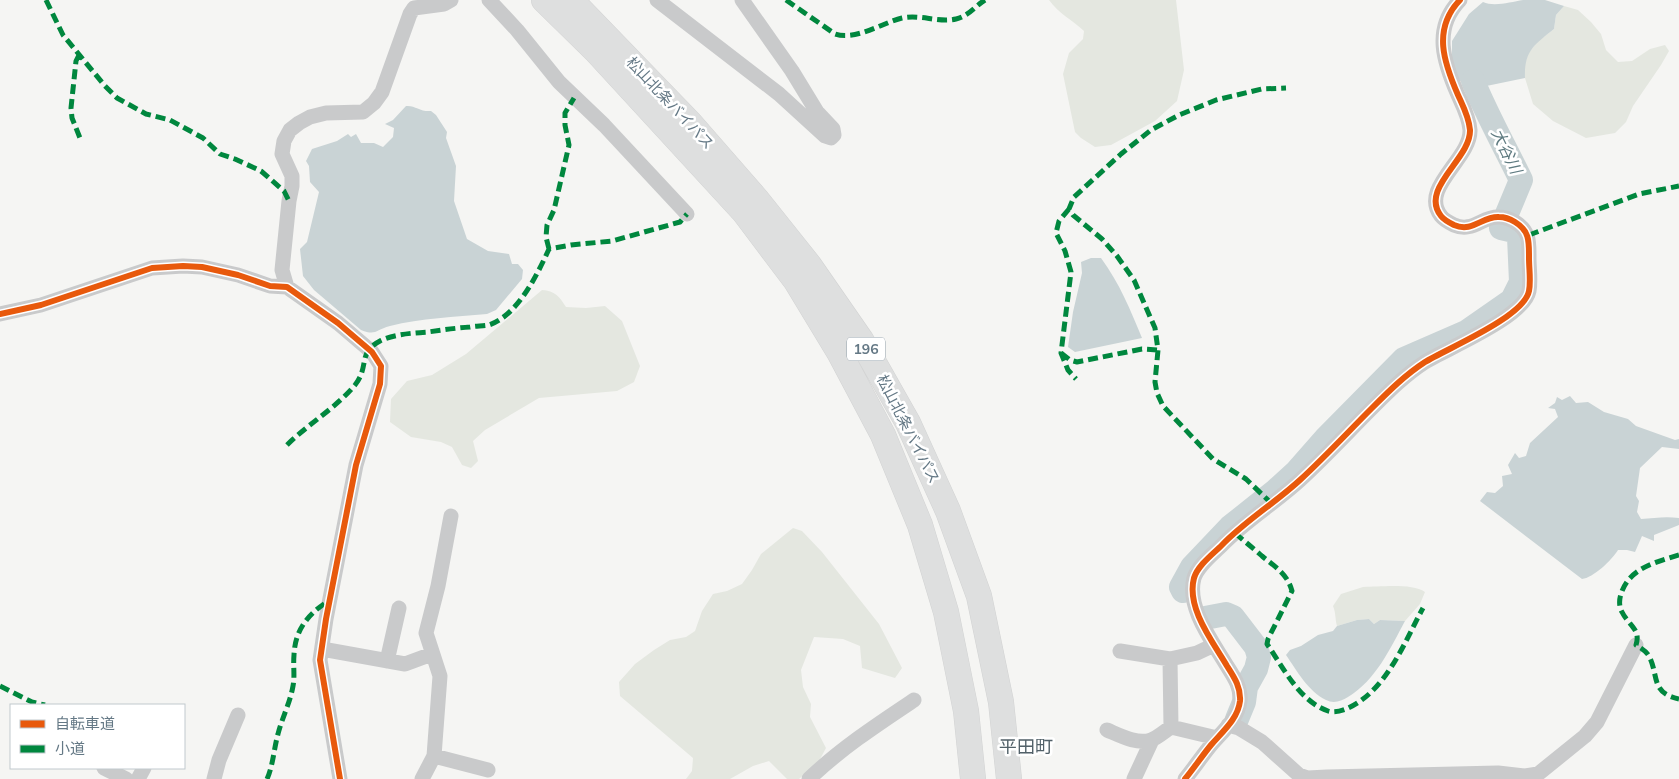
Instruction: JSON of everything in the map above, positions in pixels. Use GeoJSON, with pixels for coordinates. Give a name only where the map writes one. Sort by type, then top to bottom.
{"type":"FeatureCollection","features":[{"type":"Feature","properties":{"kind":"highway","name":"松山北条バイパス"},"geometry":{"type":"LineString","coordinates":[[544,0],[602,58],[744,212],[796,281],[839,352],[883,435],[920,525],[946,612],[964,702],[972,779]]}},
{"type":"Feature","properties":{"kind":"highway","name":"松山北条バイパス"},"geometry":{"type":"LineString","coordinates":[[571,0],[690,123],[764,208],[809,265],[861,340],[904,415],[948,511],[979,596],[1001,702],[1009,779]]}},
{"type":"Feature","properties":{"kind":"street"},"geometry":{"type":"LineString","coordinates":[[287,287],[282,270],[292,176],[282,154],[284,141],[290,130],[310,117],[326,113],[362,112],[382,92],[410,14],[414,8],[444,4],[451,0]]}},
{"type":"Feature","properties":{"kind":"street"},"geometry":{"type":"LineString","coordinates":[[489,0],[517,30],[559,82],[604,125],[687,214]]}},
{"type":"Feature","properties":{"kind":"street"},"geometry":{"type":"LineString","coordinates":[[657,0],[779,94],[826,136],[831,138],[834,135],[833,129],[817,112],[792,71],[742,0]]}},
{"type":"Feature","properties":{"kind":"street"},"geometry":{"type":"LineString","coordinates":[[1185,779],[1232,720],[1240,702],[1238,684],[1202,624],[1196,608],[1194,579],[1198,569],[1225,542],[1301,479],[1404,377],[1426,362],[1490,328],[1525,301],[1529,290],[1529,235],[1522,226],[1510,219],[1499,216],[1486,219],[1475,226],[1461,228],[1440,216],[1435,203],[1438,190],[1468,144],[1470,134],[1466,113],[1447,70],[1443,44],[1444,29],[1449,15],[1460,0]]}},
{"type":"Feature","properties":{"kind":"street"},"geometry":{"type":"LineString","coordinates":[[0,314],[41,305],[152,268],[202,267],[270,286],[287,287],[338,323],[372,352],[381,366],[380,384],[356,465],[320,660],[340,779]]}},
{"type":"Feature","properties":{"kind":"street"},"geometry":{"type":"LineString","coordinates":[[422,779],[434,756],[440,676],[426,633],[438,586],[451,516]]}},
{"type":"Feature","properties":{"kind":"street"},"geometry":{"type":"LineString","coordinates":[[387,661],[399,608]]}},
{"type":"Feature","properties":{"kind":"street"},"geometry":{"type":"LineString","coordinates":[[1120,651],[1170,659],[1197,653],[1214,645]]}},
{"type":"Feature","properties":{"kind":"street"},"geometry":{"type":"LineString","coordinates":[[1228,725],[1239,728],[1262,742],[1299,775],[1308,778],[1498,773],[1524,776],[1538,774],[1585,736],[1597,722],[1636,645]]}},
{"type":"Feature","properties":{"kind":"street"},"geometry":{"type":"LineString","coordinates":[[322,649],[405,664],[432,654]]}},
{"type":"Feature","properties":{"kind":"street"},"geometry":{"type":"LineString","coordinates":[[1170,659],[1171,727]]}},
{"type":"Feature","properties":{"kind":"street"},"geometry":{"type":"LineString","coordinates":[[809,779],[820,768],[881,722],[914,700]]}},
{"type":"Feature","properties":{"kind":"street"},"geometry":{"type":"LineString","coordinates":[[214,779],[219,760],[238,716]]}},
{"type":"Feature","properties":{"kind":"street"},"geometry":{"type":"LineString","coordinates":[[1134,779],[1152,740],[1171,727],[1217,738]]}},
{"type":"Feature","properties":{"kind":"street"},"geometry":{"type":"LineString","coordinates":[[1107,730],[1136,740],[1152,740]]}},
{"type":"Feature","properties":{"kind":"street"},"geometry":{"type":"LineString","coordinates":[[434,756],[488,770]]}},
{"type":"Feature","properties":{"kind":"street"},"geometry":{"type":"LineString","coordinates":[[105,772],[126,779]]}},
{"type":"Feature","properties":{"kind":"shaded area"},"geometry":{"type":"Polygon","coordinates":[[[1049,0],[1176,0],[1184,70],[1177,101],[1155,121],[1111,145],[1095,147],[1081,138],[1075,132],[1063,74],[1069,53],[1083,39],[1084,31],[1061,13],[1049,0]]]}},
{"type":"Feature","properties":{"kind":"shaded area"},"geometry":{"type":"Polygon","coordinates":[[[1523,0],[1545,0],[1564,6],[1556,15],[1554,29],[1536,44],[1528,55],[1525,78],[1467,90],[1458,78],[1452,61],[1452,41],[1469,14],[1483,2],[1497,4],[1523,0]]]}},
{"type":"Feature","properties":{"kind":"shaded area"},"geometry":{"type":"Polygon","coordinates":[[[1564,6],[1578,10],[1591,22],[1601,34],[1606,50],[1618,62],[1632,61],[1650,49],[1665,45],[1669,51],[1633,106],[1626,122],[1615,133],[1586,138],[1553,121],[1533,104],[1525,78],[1524,64],[1527,55],[1538,41],[1554,29],[1556,15],[1564,6]]]}},
{"type":"Feature","properties":{"kind":"shaded area"},"geometry":{"type":"Polygon","coordinates":[[[406,106],[431,111],[436,115],[447,132],[446,138],[456,166],[454,201],[467,239],[488,251],[509,254],[512,264],[518,264],[523,270],[522,279],[496,310],[487,314],[414,321],[370,332],[361,330],[314,290],[303,276],[300,249],[307,242],[319,192],[310,182],[309,166],[306,161],[312,149],[337,141],[348,134],[351,137],[356,134],[361,143],[374,143],[383,147],[393,137],[394,128],[385,124],[393,120],[406,106]]]}},
{"type":"Feature","properties":{"kind":"shaded area"},"geometry":{"type":"Polygon","coordinates":[[[1091,258],[1101,258],[1114,277],[1142,338],[1075,352],[1068,347],[1073,312],[1082,273],[1081,262],[1091,258]]]}},
{"type":"Feature","properties":{"kind":"shaded area"},"geometry":{"type":"Polygon","coordinates":[[[542,290],[556,295],[566,307],[586,308],[605,306],[622,321],[640,366],[634,382],[617,391],[539,398],[485,430],[473,441],[478,461],[471,468],[462,465],[452,447],[441,442],[411,437],[390,422],[391,399],[407,381],[432,375],[466,354],[542,290]]]}},
{"type":"Feature","properties":{"kind":"shaded area"},"geometry":{"type":"Polygon","coordinates":[[[1570,396],[1576,403],[1588,402],[1604,412],[1628,419],[1636,426],[1675,440],[1679,439],[1679,449],[1662,447],[1640,468],[1636,496],[1639,501],[1637,512],[1641,519],[1679,518],[1679,525],[1654,535],[1654,541],[1642,536],[1635,552],[1618,550],[1602,568],[1582,579],[1480,501],[1487,492],[1495,493],[1503,486],[1502,476],[1512,474],[1508,465],[1515,453],[1519,458],[1526,456],[1530,443],[1558,417],[1555,409],[1548,408],[1555,403],[1557,397],[1562,400],[1570,396]]]}},
{"type":"Feature","properties":{"kind":"shaded area"},"geometry":{"type":"Polygon","coordinates":[[[793,528],[802,531],[822,552],[879,624],[902,668],[895,678],[862,668],[860,646],[843,639],[814,637],[801,670],[803,687],[811,704],[810,717],[826,748],[819,761],[799,779],[787,779],[769,761],[753,766],[730,779],[686,779],[692,771],[693,758],[620,696],[619,682],[635,664],[654,650],[670,640],[686,637],[695,631],[702,611],[713,594],[727,591],[742,584],[761,554],[793,528]]]}},
{"type":"Feature","properties":{"kind":"shaded area"},"geometry":{"type":"Polygon","coordinates":[[[1404,586],[1425,592],[1420,604],[1405,621],[1380,620],[1374,624],[1369,619],[1357,620],[1337,626],[1333,606],[1341,594],[1363,587],[1404,586]]]}},
{"type":"Feature","properties":{"kind":"shaded area"},"geometry":{"type":"Polygon","coordinates":[[[1369,619],[1374,624],[1380,620],[1405,621],[1381,663],[1367,682],[1343,700],[1335,702],[1326,700],[1308,686],[1286,655],[1290,650],[1301,646],[1318,635],[1333,631],[1337,626],[1357,620],[1369,619]]]}},
{"type":"Feature","properties":{"kind":"waterway","name":"大谷川"},"geometry":{"type":"LineString","coordinates":[[1183,591],[1181,587],[1192,567],[1230,527],[1297,471],[1326,438],[1404,359],[1466,332],[1512,300],[1521,282],[1519,237],[1514,231],[1501,228],[1521,180],[1473,81]]}},
{"type":"Feature","properties":{"kind":"waterway","name":"大谷川"},"geometry":{"type":"LineString","coordinates":[[1205,618],[1226,614],[1233,617],[1256,647],[1259,657],[1256,669],[1246,687],[1244,702],[1237,719]]}},
{"type":"Feature","properties":{"kind":"marked path"},"geometry":{"type":"LineString","coordinates":[[46,0],[63,35],[117,98],[146,114],[170,120],[203,138],[220,154],[261,171],[284,191],[289,201]]}},
{"type":"Feature","properties":{"kind":"marked path"},"geometry":{"type":"LineString","coordinates":[[786,0],[835,34],[843,36],[860,33],[902,18],[916,17],[942,20],[961,18],[985,0]]}},
{"type":"Feature","properties":{"kind":"marked path"},"geometry":{"type":"LineString","coordinates":[[79,55],[76,61],[71,108],[72,118],[80,138]]}},
{"type":"Feature","properties":{"kind":"marked path"},"geometry":{"type":"LineString","coordinates":[[1272,504],[1246,479],[1213,459],[1163,406],[1157,393],[1155,382],[1158,350],[1155,328],[1134,280],[1102,239],[1073,215],[1069,209],[1074,197],[1121,154],[1151,130],[1179,115],[1216,100],[1262,89],[1286,88]]}},
{"type":"Feature","properties":{"kind":"marked path"},"geometry":{"type":"LineString","coordinates":[[549,249],[546,237],[547,225],[554,210],[569,145],[565,113],[574,98]]}},
{"type":"Feature","properties":{"kind":"marked path"},"geometry":{"type":"LineString","coordinates":[[1529,235],[1639,194],[1679,186]]}},
{"type":"Feature","properties":{"kind":"marked path"},"geometry":{"type":"LineString","coordinates":[[1069,209],[1059,221],[1056,233],[1065,251],[1071,272],[1061,353],[1068,370],[1076,379]]}},
{"type":"Feature","properties":{"kind":"marked path"},"geometry":{"type":"LineString","coordinates":[[287,445],[355,385],[362,372],[368,350],[380,341],[404,334],[489,325],[509,313],[518,303],[539,270],[549,249],[612,241],[680,222],[687,214]]}},
{"type":"Feature","properties":{"kind":"marked path"},"geometry":{"type":"LineString","coordinates":[[1061,353],[1070,360],[1077,362],[1142,349],[1158,350]]}},
{"type":"Feature","properties":{"kind":"marked path"},"geometry":{"type":"LineString","coordinates":[[1235,533],[1287,579],[1292,591],[1267,644],[1286,673],[1308,700],[1328,711],[1335,712],[1346,709],[1372,691],[1383,679],[1401,651],[1423,608]]}},
{"type":"Feature","properties":{"kind":"marked path"},"geometry":{"type":"LineString","coordinates":[[1679,555],[1644,567],[1637,572],[1625,585],[1620,599],[1620,608],[1636,631],[1636,645],[1649,656],[1659,688],[1670,696],[1679,699]]}},
{"type":"Feature","properties":{"kind":"marked path"},"geometry":{"type":"LineString","coordinates":[[267,779],[278,734],[293,686],[294,655],[297,637],[310,616],[330,600]]}},
{"type":"Feature","properties":{"kind":"marked path"},"geometry":{"type":"LineString","coordinates":[[0,686],[32,702],[41,704]]}},
{"type":"Feature","properties":{"kind":"cycle path"},"geometry":{"type":"LineString","coordinates":[[1185,779],[1233,719],[1239,708],[1240,701],[1236,682],[1208,636],[1197,613],[1194,601],[1194,578],[1202,564],[1240,528],[1300,480],[1404,378],[1425,362],[1500,321],[1524,301],[1529,291],[1529,242],[1524,229],[1520,225],[1503,217],[1493,217],[1472,226],[1461,227],[1444,219],[1436,205],[1436,195],[1441,184],[1463,152],[1470,130],[1466,112],[1448,71],[1443,46],[1443,34],[1446,23],[1451,11],[1460,0]]}},
{"type":"Feature","properties":{"kind":"cycle path"},"geometry":{"type":"LineString","coordinates":[[0,314],[41,305],[152,268],[202,267],[238,275],[270,286],[287,287],[338,323],[372,352],[381,366],[380,384],[356,465],[326,619],[320,660],[340,779]]}},
{"type":"Feature","properties":{"kind":"district","name":"平田町"},"geometry":{"type":"Point","coordinates":[1026,747]}}]}
